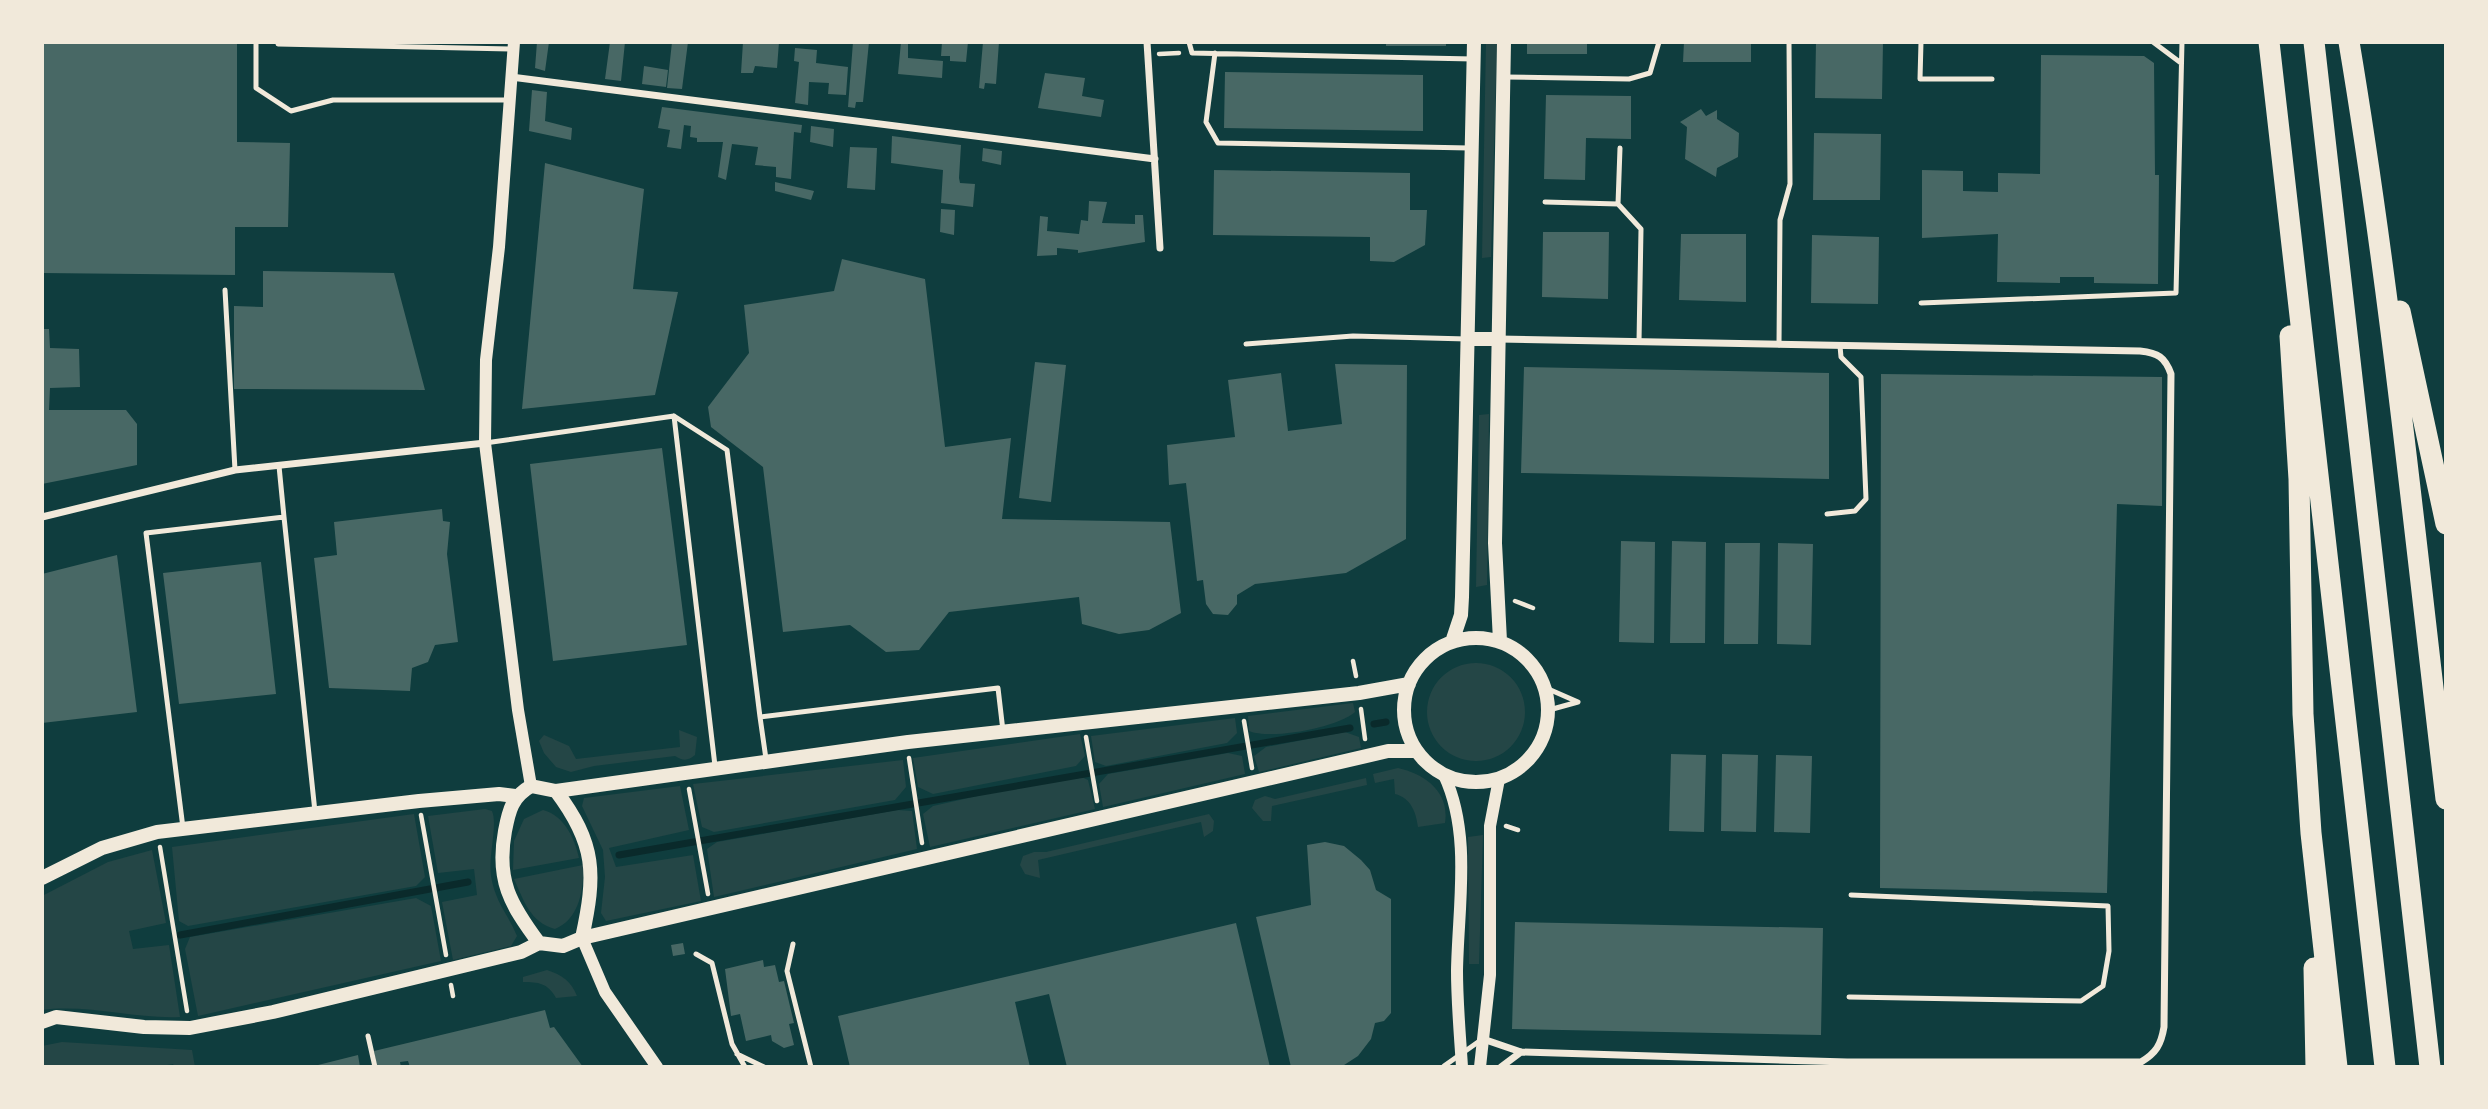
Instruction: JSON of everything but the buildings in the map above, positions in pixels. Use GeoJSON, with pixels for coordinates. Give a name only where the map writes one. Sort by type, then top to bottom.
{"type":"FeatureCollection","features":[{"type":"Feature","properties":{"kind":"highway"},"geometry":{"type":"LineString","coordinates":[[2269,42],[2385,1067]]}},
{"type":"Feature","properties":{"kind":"highway"},"geometry":{"type":"LineString","coordinates":[[2314,42],[2374,549],[2430,1067]]}},
{"type":"Feature","properties":{"kind":"highway"},"geometry":{"type":"LineString","coordinates":[[2349,42],[2365,137],[2446,524]]}},
{"type":"Feature","properties":{"kind":"highway"},"geometry":{"type":"LineString","coordinates":[[2274,86],[2299,479],[2303,714],[2311,833],[2337,1067]]}},
{"type":"Feature","properties":{"kind":"highway"},"geometry":{"type":"LineString","coordinates":[[2365,137],[2446,799]]}},
{"type":"Feature","properties":{"kind":"highway"},"geometry":{"type":"LineString","coordinates":[[2311,833],[2316,1067]]}},
{"type":"Feature","properties":{"kind":"main road"},"geometry":{"type":"LineString","coordinates":[[1452,642],[1462,606],[1474,42]]}},
{"type":"Feature","properties":{"kind":"main road"},"geometry":{"type":"LineString","coordinates":[[1500,641],[1494,542],[1504,42]]}},
{"type":"Feature","properties":{"kind":"main road"},"geometry":{"type":"LineString","coordinates":[[1468,339],[1499,339]]}},
{"type":"Feature","properties":{"kind":"main road"},"geometry":{"type":"LineString","coordinates":[[1476,637],[1500,641],[1520,652],[1535,668],[1546,688],[1549,710],[1545,732],[1535,753],[1519,769],[1499,779],[1462,782],[1444,775],[1416,751],[1407,730],[1404,707],[1409,684],[1419,666],[1433,652],[1452,642],[1476,637]]}},
{"type":"Feature","properties":{"kind":"main road"},"geometry":{"type":"LineString","coordinates":[[42,878],[102,848],[157,832],[419,801],[515,796],[531,786],[556,791],[766,760],[1003,731],[1359,693],[1409,684]]}},
{"type":"Feature","properties":{"kind":"main road"},"geometry":{"type":"LineString","coordinates":[[42,1022],[56,1017],[144,1027],[190,1028],[273,1012],[521,952],[539,943],[563,946],[582,938],[1369,755],[1388,751],[1416,751]]}},
{"type":"Feature","properties":{"kind":"main road"},"geometry":{"type":"LineString","coordinates":[[556,791],[585,836],[593,877],[582,938]]}},
{"type":"Feature","properties":{"kind":"main road"},"geometry":{"type":"LineString","coordinates":[[515,796],[503,843],[502,875],[511,903],[539,943]]}},
{"type":"Feature","properties":{"kind":"street"},"geometry":{"type":"LineString","coordinates":[[1147,42],[1160,248]]}},
{"type":"Feature","properties":{"kind":"street"},"geometry":{"type":"LineString","coordinates":[[513,45],[499,247],[486,360],[485,443],[518,710],[531,786]]}},
{"type":"Feature","properties":{"kind":"street"},"geometry":{"type":"LineString","coordinates":[[510,77],[1155,159]]}},
{"type":"Feature","properties":{"kind":"street"},"geometry":{"type":"LineString","coordinates":[[1483,1039],[1521,1052],[1847,1062],[2141,1062],[2154,1054],[2162,1041],[2164,1027],[2171,374],[2166,360],[2154,352],[2140,351],[1499,339]]}},
{"type":"Feature","properties":{"kind":"street"},"geometry":{"type":"LineString","coordinates":[[42,516],[234,470],[485,443]]}},
{"type":"Feature","properties":{"kind":"street"},"geometry":{"type":"LineString","coordinates":[[1444,775],[1455,799],[1460,825],[1457,975],[1462,1060]]}},
{"type":"Feature","properties":{"kind":"street"},"geometry":{"type":"LineString","coordinates":[[1480,1067],[1490,975],[1490,826],[1499,779]]}},
{"type":"Feature","properties":{"kind":"street"},"geometry":{"type":"LineString","coordinates":[[582,938],[604,992],[657,1067]]}},
{"type":"Feature","properties":{"kind":"street"},"geometry":{"type":"LineString","coordinates":[[1502,1067],[1521,1052]]}},
{"type":"Feature","properties":{"kind":"lane"},"geometry":{"type":"LineString","coordinates":[[256,42],[256,88],[291,111],[332,100],[508,100]]}},
{"type":"Feature","properties":{"kind":"lane"},"geometry":{"type":"LineString","coordinates":[[1189,42],[1192,53],[1473,59]]}},
{"type":"Feature","properties":{"kind":"lane"},"geometry":{"type":"LineString","coordinates":[[1503,77],[1629,79],[1650,73],[1659,42]]}},
{"type":"Feature","properties":{"kind":"lane"},"geometry":{"type":"LineString","coordinates":[[1779,345],[1780,220],[1790,184],[1788,42]]}},
{"type":"Feature","properties":{"kind":"lane"},"geometry":{"type":"LineString","coordinates":[[1921,42],[1920,79],[1992,79]]}},
{"type":"Feature","properties":{"kind":"lane"},"geometry":{"type":"LineString","coordinates":[[2153,42],[2182,63]]}},
{"type":"Feature","properties":{"kind":"lane"},"geometry":{"type":"LineString","coordinates":[[1920,303],[2175,292],[2182,42]]}},
{"type":"Feature","properties":{"kind":"lane"},"geometry":{"type":"LineString","coordinates":[[278,44],[513,45]]}},
{"type":"Feature","properties":{"kind":"lane"},"geometry":{"type":"LineString","coordinates":[[1215,54],[1206,122],[1218,143],[1472,148]]}},
{"type":"Feature","properties":{"kind":"lane"},"geometry":{"type":"LineString","coordinates":[[1619,148],[1618,204],[1641,229],[1639,342]]}},
{"type":"Feature","properties":{"kind":"lane"},"geometry":{"type":"LineString","coordinates":[[1545,202],[1618,204]]}},
{"type":"Feature","properties":{"kind":"lane"},"geometry":{"type":"LineString","coordinates":[[225,290],[234,470]]}},
{"type":"Feature","properties":{"kind":"lane"},"geometry":{"type":"LineString","coordinates":[[1246,344],[1353,336],[1468,339]]}},
{"type":"Feature","properties":{"kind":"lane"},"geometry":{"type":"LineString","coordinates":[[1827,514],[1855,510],[1866,499],[1861,377],[1841,357],[1840,346]]}},
{"type":"Feature","properties":{"kind":"lane"},"geometry":{"type":"LineString","coordinates":[[485,443],[674,416],[727,450],[766,760]]}},
{"type":"Feature","properties":{"kind":"lane"},"geometry":{"type":"LineString","coordinates":[[674,416],[715,767]]}},
{"type":"Feature","properties":{"kind":"lane"},"geometry":{"type":"LineString","coordinates":[[279,466],[316,815]]}},
{"type":"Feature","properties":{"kind":"lane"},"geometry":{"type":"LineString","coordinates":[[183,829],[146,533],[284,517]]}},
{"type":"Feature","properties":{"kind":"lane"},"geometry":{"type":"LineString","coordinates":[[760,717],[998,688],[1003,731]]}},
{"type":"Feature","properties":{"kind":"lane"},"geometry":{"type":"LineString","coordinates":[[1546,688],[1578,702],[1549,710]]}},
{"type":"Feature","properties":{"kind":"lane"},"geometry":{"type":"LineString","coordinates":[[1849,997],[2081,1001],[2103,986],[2109,951],[2108,906],[1851,895]]}},
{"type":"Feature","properties":{"kind":"lane"},"geometry":{"type":"LineString","coordinates":[[793,944],[787,971],[811,1067]]}},
{"type":"Feature","properties":{"kind":"lane"},"geometry":{"type":"LineString","coordinates":[[696,954],[712,963],[737,1054],[745,1067]]}},
{"type":"Feature","properties":{"kind":"lane"},"geometry":{"type":"LineString","coordinates":[[368,1036],[375,1067]]}},
{"type":"Feature","properties":{"kind":"lane"},"geometry":{"type":"LineString","coordinates":[[1444,1066],[1462,1060],[1483,1039]]}},
{"type":"Feature","properties":{"kind":"lane"},"geometry":{"type":"LineString","coordinates":[[737,1054],[764,1067]]}},
{"type":"Feature","properties":{"kind":"path"},"geometry":{"type":"LineString","coordinates":[[1148,55],[1192,53]]}},
{"type":"Feature","properties":{"kind":"path"},"geometry":{"type":"LineString","coordinates":[[1508,598],[1533,608]]}},
{"type":"Feature","properties":{"kind":"path"},"geometry":{"type":"LineString","coordinates":[[1353,661],[1357,677]]}},
{"type":"Feature","properties":{"kind":"path"},"geometry":{"type":"LineString","coordinates":[[1359,699],[1366,743]]}},
{"type":"Feature","properties":{"kind":"path"},"geometry":{"type":"LineString","coordinates":[[1243,714],[1249,756]]}},
{"type":"Feature","properties":{"kind":"path"},"geometry":{"type":"LineString","coordinates":[[1086,733],[1099,808]]}},
{"type":"Feature","properties":{"kind":"path"},"geometry":{"type":"LineString","coordinates":[[909,754],[923,848]]}},
{"type":"Feature","properties":{"kind":"path"},"geometry":{"type":"LineString","coordinates":[[688,781],[709,897]]}},
{"type":"Feature","properties":{"kind":"path"},"geometry":{"type":"LineString","coordinates":[[421,813],[446,959]]}},
{"type":"Feature","properties":{"kind":"path"},"geometry":{"type":"LineString","coordinates":[[1506,826],[1518,830]]}},
{"type":"Feature","properties":{"kind":"path"},"geometry":{"type":"LineString","coordinates":[[159,846],[187,1016]]}},
{"type":"Feature","properties":{"kind":"path"},"geometry":{"type":"LineString","coordinates":[[451,984],[453,996]]}},
{"type":"Feature","properties":{"kind":"shaded area"},"geometry":{"type":"Polygon","coordinates":[[[1486,42],[1497,42],[1491,257],[1482,258],[1486,42]]]}},
{"type":"Feature","properties":{"kind":"shaded area"},"geometry":{"type":"Polygon","coordinates":[[[1489,414],[1487,585],[1476,587],[1479,415],[1489,414]]]}},
{"type":"Feature","properties":{"kind":"shaded area"},"geometry":{"type":"Polygon","coordinates":[[[1476,663],[1495,667],[1510,678],[1521,693],[1525,712],[1521,731],[1510,746],[1495,757],[1476,761],[1457,757],[1442,746],[1431,731],[1427,712],[1431,693],[1442,678],[1457,667],[1476,663]]]}},
{"type":"Feature","properties":{"kind":"shaded area"},"geometry":{"type":"Polygon","coordinates":[[[1353,703],[1355,712],[1334,723],[1287,733],[1249,731],[1248,716],[1353,703]]]}},
{"type":"Feature","properties":{"kind":"shaded area"},"geometry":{"type":"Polygon","coordinates":[[[1235,718],[1237,733],[1227,743],[1106,766],[1095,762],[1091,736],[1235,718]]]}},
{"type":"Feature","properties":{"kind":"shaded area"},"geometry":{"type":"Polygon","coordinates":[[[679,730],[697,737],[695,755],[690,758],[675,756],[594,766],[571,772],[556,767],[544,753],[539,741],[544,735],[569,746],[576,759],[680,747],[679,730]]]}},
{"type":"Feature","properties":{"kind":"shaded area"},"geometry":{"type":"Polygon","coordinates":[[[1345,732],[1359,737],[1361,748],[1259,772],[1254,756],[1266,747],[1345,732]]]}},
{"type":"Feature","properties":{"kind":"shaded area"},"geometry":{"type":"Polygon","coordinates":[[[1080,734],[1085,756],[1076,766],[933,794],[918,787],[913,758],[1080,734]]]}},
{"type":"Feature","properties":{"kind":"shaded area"},"geometry":{"type":"Polygon","coordinates":[[[1228,753],[1242,756],[1245,774],[1103,807],[1099,784],[1108,774],[1228,753]]]}},
{"type":"Feature","properties":{"kind":"shaded area"},"geometry":{"type":"Polygon","coordinates":[[[903,760],[906,787],[895,800],[714,832],[702,827],[693,784],[903,760]]]}},
{"type":"Feature","properties":{"kind":"shaded area"},"geometry":{"type":"Polygon","coordinates":[[[1398,768],[1417,775],[1434,786],[1444,802],[1445,823],[1418,827],[1412,806],[1395,794],[1394,779],[1375,783],[1373,774],[1398,768]]]}},
{"type":"Feature","properties":{"kind":"shaded area"},"geometry":{"type":"Polygon","coordinates":[[[1075,774],[1088,780],[1095,809],[930,847],[923,814],[933,806],[1075,774]]]}},
{"type":"Feature","properties":{"kind":"shaded area"},"geometry":{"type":"Polygon","coordinates":[[[1366,778],[1367,785],[1272,806],[1271,821],[1263,821],[1252,808],[1255,800],[1265,796],[1275,799],[1366,778]]]}},
{"type":"Feature","properties":{"kind":"shaded area"},"geometry":{"type":"Polygon","coordinates":[[[680,786],[689,830],[609,848],[616,867],[693,855],[701,901],[606,921],[601,913],[605,877],[603,850],[582,806],[584,798],[680,786]]]}},
{"type":"Feature","properties":{"kind":"shaded area"},"geometry":{"type":"Polygon","coordinates":[[[485,809],[492,811],[494,817],[490,868],[493,885],[517,936],[511,946],[453,960],[442,902],[477,895],[474,869],[438,873],[428,816],[485,809]]]}},
{"type":"Feature","properties":{"kind":"shaded area"},"geometry":{"type":"Polygon","coordinates":[[[543,810],[563,822],[575,843],[579,858],[513,870],[514,841],[524,819],[543,810]]]}},
{"type":"Feature","properties":{"kind":"shaded area"},"geometry":{"type":"Polygon","coordinates":[[[897,810],[912,811],[917,849],[714,897],[707,849],[717,842],[897,810]]]}},
{"type":"Feature","properties":{"kind":"shaded area"},"geometry":{"type":"Polygon","coordinates":[[[414,814],[425,877],[416,886],[188,926],[179,921],[172,847],[414,814]]]}},
{"type":"Feature","properties":{"kind":"shaded area"},"geometry":{"type":"Polygon","coordinates":[[[1209,814],[1214,821],[1213,831],[1204,837],[1201,822],[1038,860],[1040,878],[1025,874],[1020,865],[1023,856],[1034,852],[1046,852],[1209,814]]]}},
{"type":"Feature","properties":{"kind":"shaded area"},"geometry":{"type":"Polygon","coordinates":[[[1483,835],[1479,964],[1469,964],[1468,837],[1483,835]]]}},
{"type":"Feature","properties":{"kind":"shaded area"},"geometry":{"type":"Polygon","coordinates":[[[152,850],[166,923],[129,931],[133,949],[169,945],[180,1017],[76,1009],[42,1010],[42,896],[108,862],[152,850]]]}},
{"type":"Feature","properties":{"kind":"shaded area"},"geometry":{"type":"Polygon","coordinates":[[[583,865],[583,883],[575,910],[570,918],[555,929],[546,926],[529,910],[514,879],[583,865]]]}},
{"type":"Feature","properties":{"kind":"shaded area"},"geometry":{"type":"Polygon","coordinates":[[[416,898],[431,906],[441,961],[198,1016],[185,949],[190,937],[416,898]]]}},
{"type":"Feature","properties":{"kind":"shaded area"},"geometry":{"type":"Polygon","coordinates":[[[547,970],[565,979],[577,996],[556,998],[550,989],[542,984],[523,982],[523,977],[547,970]]]}},
{"type":"Feature","properties":{"kind":"shaded area"},"geometry":{"type":"Polygon","coordinates":[[[62,1042],[192,1050],[195,1067],[175,1067],[173,1064],[156,1067],[42,1067],[42,1046],[62,1042]]]}},
{"type":"Feature","properties":{"kind":"waterway"},"geometry":{"type":"LineString","coordinates":[[1374,724],[1386,722]]}},
{"type":"Feature","properties":{"kind":"waterway"},"geometry":{"type":"LineString","coordinates":[[619,855],[1350,728]]}},
{"type":"Feature","properties":{"kind":"waterway"},"geometry":{"type":"LineString","coordinates":[[180,935],[468,882]]}}]}
